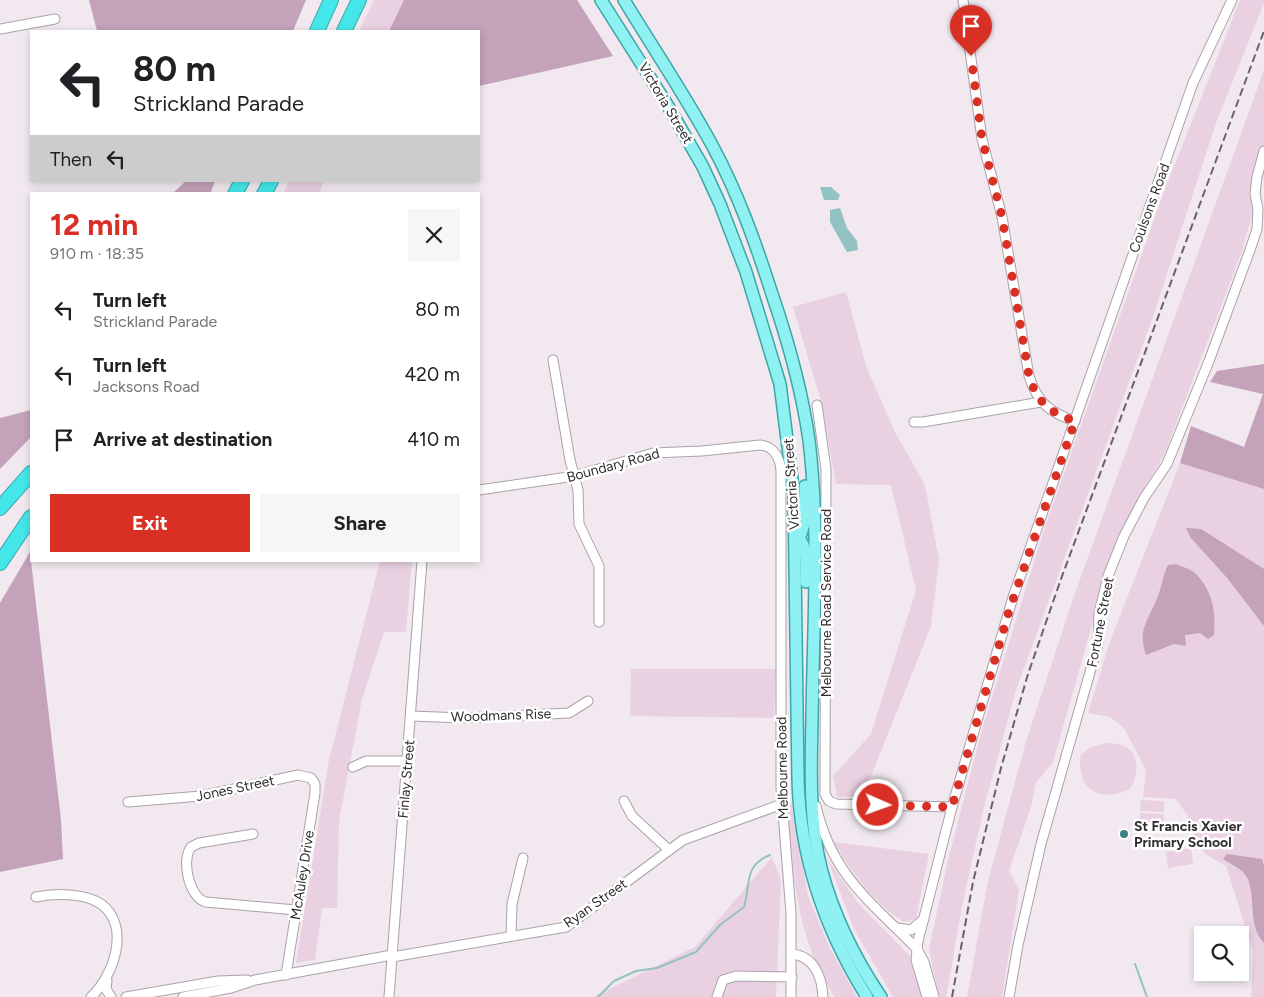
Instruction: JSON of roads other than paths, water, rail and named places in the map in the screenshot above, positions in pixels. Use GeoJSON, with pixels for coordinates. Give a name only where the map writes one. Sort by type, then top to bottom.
{"type":"FeatureCollection","features":[{"type":"Feature","properties":{"kind":"highway"},"geometry":{"type":"LineString","coordinates":[[317,30],[331,0]]}},
{"type":"Feature","properties":{"kind":"highway"},"geometry":{"type":"LineString","coordinates":[[344,30],[359,0]]}},
{"type":"Feature","properties":{"kind":"highway"},"geometry":{"type":"LineString","coordinates":[[0,493],[30,466]]}},
{"type":"Feature","properties":{"kind":"highway"},"geometry":{"type":"LineString","coordinates":[[0,508],[30,474]]}},
{"type":"Feature","properties":{"kind":"highway"},"geometry":{"type":"LineString","coordinates":[[0,551],[30,516]]}},
{"type":"Feature","properties":{"kind":"highway"},"geometry":{"type":"LineString","coordinates":[[0,563],[30,517]]}},
{"type":"Feature","properties":{"kind":"main road","name":"Victoria Street"},"geometry":{"type":"LineString","coordinates":[[601,0],[685,134],[706,174],[735,241],[780,384],[792,467],[789,538],[798,794],[804,842],[823,913],[837,944],[867,997]]}},
{"type":"Feature","properties":{"kind":"main road","name":"Victoria Street"},"geometry":{"type":"LineString","coordinates":[[624,0],[699,122],[735,191],[752,233],[780,317],[806,417],[813,515],[811,747],[814,827],[825,882],[846,936],[880,997]]}},
{"type":"Feature","properties":{"kind":"main road"},"geometry":{"type":"LineString","coordinates":[[789,538],[800,535],[804,526],[806,417]]}},
{"type":"Feature","properties":{"kind":"main road"},"geometry":{"type":"LineString","coordinates":[[789,538],[803,542],[805,553],[811,747]]}},
{"type":"Feature","properties":{"kind":"street"},"geometry":{"type":"LineString","coordinates":[[963,0],[982,139],[1001,211],[1027,369],[1041,402],[1053,412],[1075,421]]}},
{"type":"Feature","properties":{"kind":"street","name":"Coulsons Road"},"geometry":{"type":"LineString","coordinates":[[927,910],[952,807],[1011,604],[1193,83],[1232,0]]}},
{"type":"Feature","properties":{"kind":"street"},"geometry":{"type":"LineString","coordinates":[[0,29],[55,19]]}},
{"type":"Feature","properties":{"kind":"street","name":"Fortune Street"},"geometry":{"type":"LineString","coordinates":[[1009,997],[1018,945],[1042,844],[1098,644],[1099,614],[1108,576],[1124,536],[1144,498],[1167,464],[1244,268],[1257,229],[1258,209],[1255,194],[1257,177],[1264,151]]}},
{"type":"Feature","properties":{"kind":"street"},"geometry":{"type":"LineString","coordinates":[[553,360],[570,460],[576,476],[579,524],[599,566],[600,622]]}},
{"type":"Feature","properties":{"kind":"street"},"geometry":{"type":"LineString","coordinates":[[914,422],[1041,402]]}},
{"type":"Feature","properties":{"kind":"street","name":"Melbourne Road Service Road"},"geometry":{"type":"LineString","coordinates":[[816,405],[826,469],[825,788],[830,800],[836,804],[952,807]]}},
{"type":"Feature","properties":{"kind":"street","name":"Boundary Road"},"geometry":{"type":"LineString","coordinates":[[480,490],[576,476],[664,452],[702,451],[760,445],[768,446],[775,452]]}},
{"type":"Feature","properties":{"kind":"street","name":"Melbourne Road"},"geometry":{"type":"LineString","coordinates":[[775,452],[782,471],[789,538],[782,804],[790,894],[791,997]]}},
{"type":"Feature","properties":{"kind":"street","name":"Finlay Street"},"geometry":{"type":"LineString","coordinates":[[388,997],[422,562]]}},
{"type":"Feature","properties":{"kind":"street","name":"Woodmans Rise"},"geometry":{"type":"LineString","coordinates":[[411,716],[464,718],[570,713],[588,701]]}},
{"type":"Feature","properties":{"kind":"street"},"geometry":{"type":"LineString","coordinates":[[353,767],[366,761],[407,761]]}},
{"type":"Feature","properties":{"kind":"street","name":"Jones Street"},"geometry":{"type":"LineString","coordinates":[[128,802],[195,797],[290,776],[303,774],[310,777]]}},
{"type":"Feature","properties":{"kind":"street","name":"McAuley Drive"},"geometry":{"type":"LineString","coordinates":[[286,975],[316,791],[315,784],[310,777]]}},
{"type":"Feature","properties":{"kind":"street"},"geometry":{"type":"LineString","coordinates":[[812,781],[820,821],[832,854],[854,886],[917,949],[926,968]]}},
{"type":"Feature","properties":{"kind":"street"},"geometry":{"type":"LineString","coordinates":[[624,801],[632,816],[669,850]]}},
{"type":"Feature","properties":{"kind":"street","name":"Ryan Street"},"geometry":{"type":"LineString","coordinates":[[126,997],[160,994],[218,982],[255,980],[566,927],[683,840],[782,804]]}},
{"type":"Feature","properties":{"kind":"street"},"geometry":{"type":"LineString","coordinates":[[253,834],[199,843],[190,847],[186,860],[193,894],[198,899],[206,902],[296,910]]}},
{"type":"Feature","properties":{"kind":"street"},"geometry":{"type":"LineString","coordinates":[[511,936],[512,904],[523,858]]}},
{"type":"Feature","properties":{"kind":"street"},"geometry":{"type":"LineString","coordinates":[[36,897],[61,895],[91,900],[105,908],[113,921],[116,943],[114,962],[107,980],[106,989],[111,997]]}},
{"type":"Feature","properties":{"kind":"street"},"geometry":{"type":"LineString","coordinates":[[892,925],[902,930],[911,930],[921,923],[927,910]]}},
{"type":"Feature","properties":{"kind":"street"},"geometry":{"type":"LineString","coordinates":[[927,910],[917,949],[917,964],[927,997]]}},
{"type":"Feature","properties":{"kind":"street"},"geometry":{"type":"LineString","coordinates":[[927,910],[923,940],[926,968],[934,997]]}},
{"type":"Feature","properties":{"kind":"street"},"geometry":{"type":"LineString","coordinates":[[792,954],[802,956],[811,964],[820,978],[823,997]]}},
{"type":"Feature","properties":{"kind":"street"},"geometry":{"type":"LineString","coordinates":[[717,997],[723,980],[736,976],[792,977]]}},
{"type":"Feature","properties":{"kind":"street"},"geometry":{"type":"LineString","coordinates":[[91,997],[107,980]]}},
{"type":"Feature","properties":{"kind":"street","name":"Ryan Street"},"geometry":{"type":"LineString","coordinates":[[183,997],[231,988],[255,980]]}},
{"type":"Feature","properties":{"kind":"water"},"geometry":{"type":"Polygon","coordinates":[[[820,187],[831,187],[840,195],[838,200],[824,200],[820,187]]]}},
{"type":"Feature","properties":{"kind":"water"},"geometry":{"type":"Polygon","coordinates":[[[840,208],[847,228],[857,241],[858,250],[847,252],[830,222],[830,210],[840,208]]]}},
{"type":"Feature","properties":{"kind":"waterway"},"geometry":{"type":"LineString","coordinates":[[598,997],[614,981],[636,971],[657,968],[696,952],[720,925],[744,907],[749,876],[761,859],[770,855]]}},
{"type":"Feature","properties":{"kind":"waterway"},"geometry":{"type":"LineString","coordinates":[[1135,964],[1147,997]]}},
{"type":"Feature","properties":{"kind":"railway"},"geometry":{"type":"LineString","coordinates":[[952,997],[973,882],[1001,768],[1028,674],[1061,579],[1264,31]]}},
{"type":"Feature","properties":{"kind":"place","name":"St Francis Xavier Primary School"},"geometry":{"type":"Point","coordinates":[1124,834]}}]}
